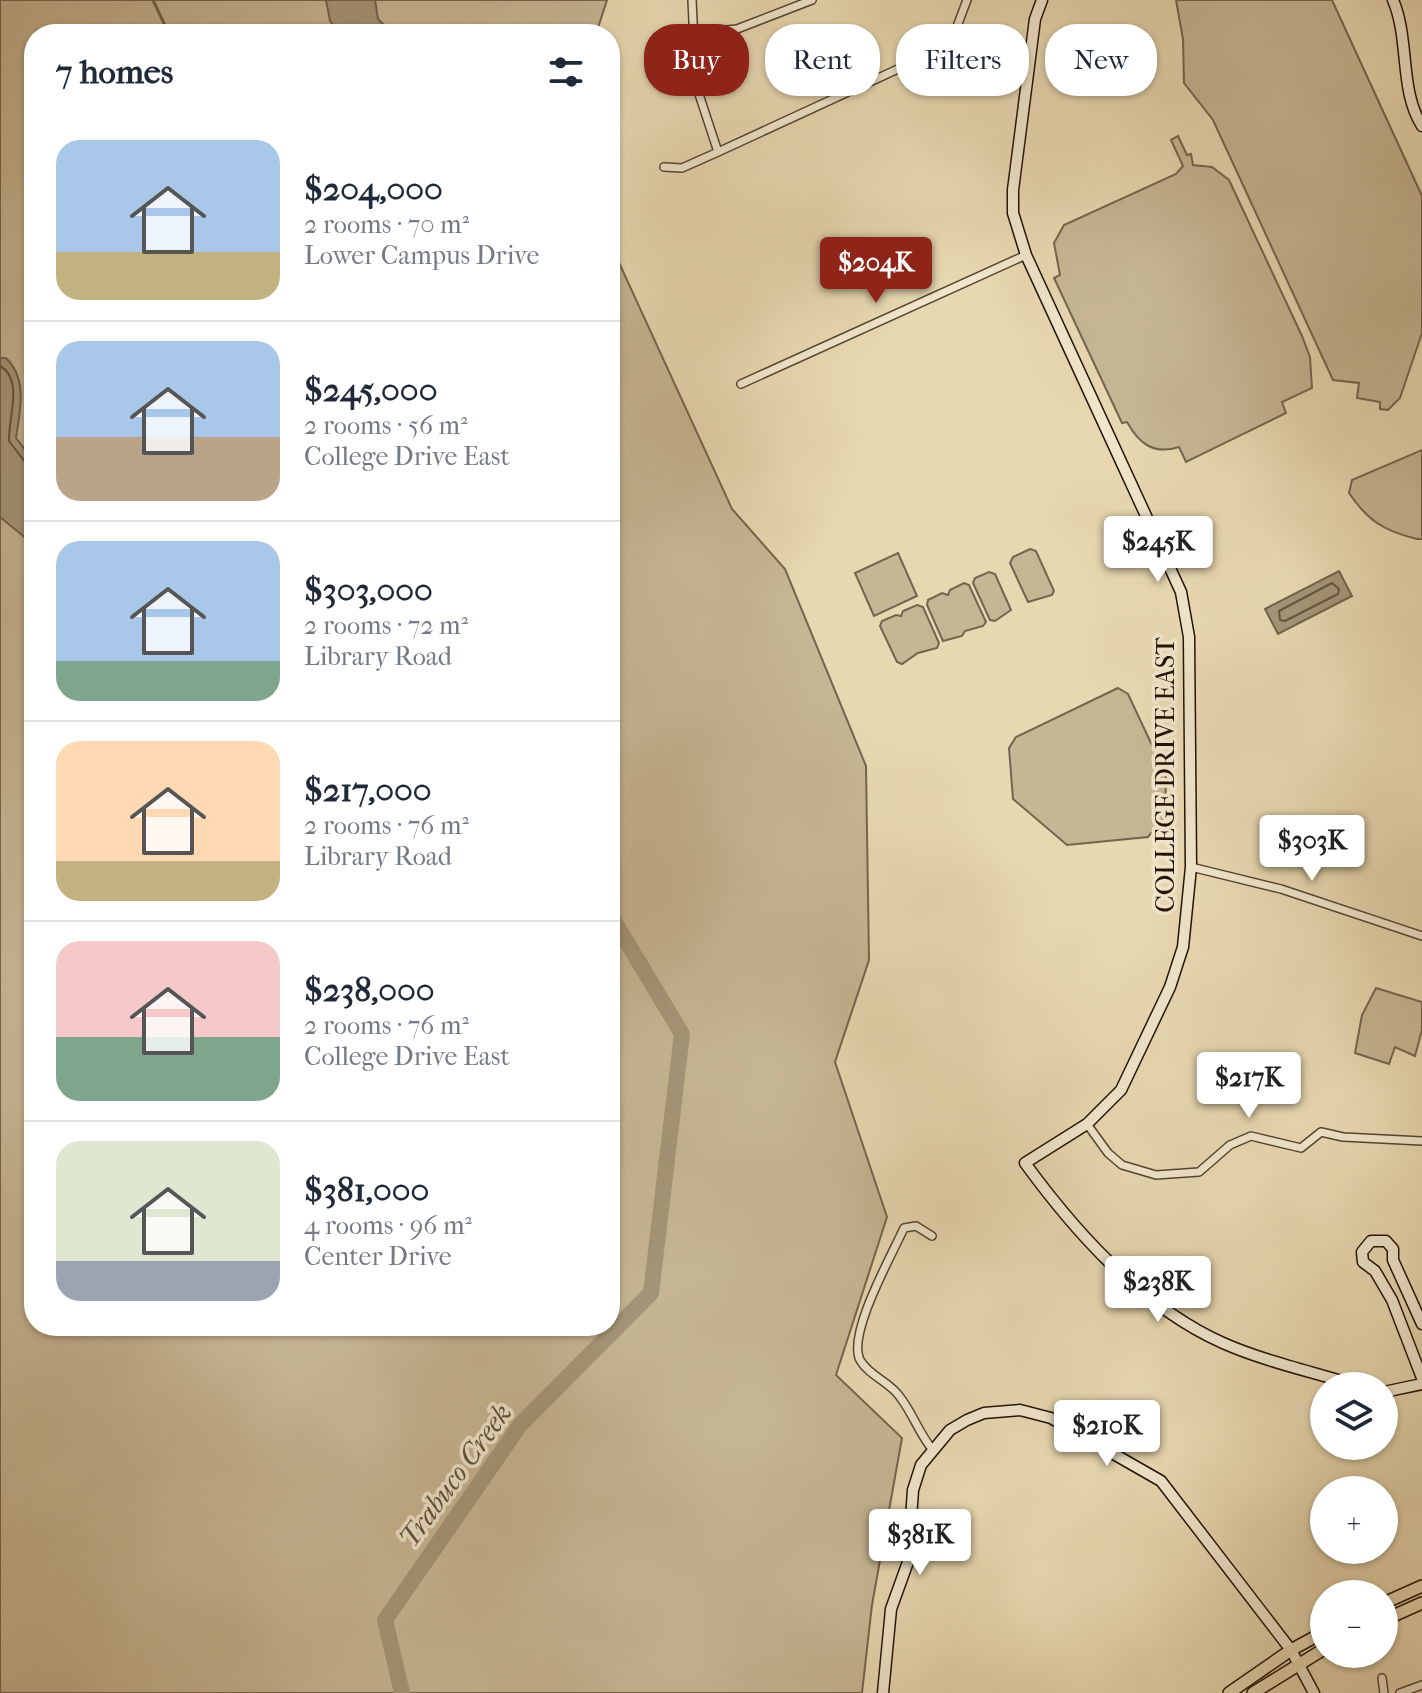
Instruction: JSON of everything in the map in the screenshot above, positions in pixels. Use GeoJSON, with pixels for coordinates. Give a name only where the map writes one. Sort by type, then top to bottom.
{"type":"FeatureCollection","features":[{"type":"Feature","properties":{"kind":"main road"},"geometry":{"type":"LineString","coordinates":[[1398,1597],[1422,1586]]}},
{"type":"Feature","properties":{"kind":"main road"},"geometry":{"type":"LineString","coordinates":[[1398,1614],[1422,1603]]}},
{"type":"Feature","properties":{"kind":"main road"},"geometry":{"type":"LineString","coordinates":[[1229,1693],[1310,1640]]}},
{"type":"Feature","properties":{"kind":"main road"},"geometry":{"type":"LineString","coordinates":[[1253,1693],[1310,1656]]}},
{"type":"Feature","properties":{"kind":"street"},"geometry":{"type":"LineString","coordinates":[[692,0],[693,24]]}},
{"type":"Feature","properties":{"kind":"street"},"geometry":{"type":"LineString","coordinates":[[749,24],[812,0]]}},
{"type":"Feature","properties":{"kind":"street"},"geometry":{"type":"LineString","coordinates":[[664,167],[682,168],[950,45],[967,0]]}},
{"type":"Feature","properties":{"kind":"street","name":"COLLEGE DRIVE EAST"},"geometry":{"type":"LineString","coordinates":[[1042,0],[1035,19],[1013,190],[1013,213],[1026,255],[1181,592],[1189,637],[1191,867],[1188,922],[1170,987],[1121,1090],[1087,1124],[1025,1163],[1050,1197],[1125,1276],[1163,1307],[1225,1344],[1314,1372]]}},
{"type":"Feature","properties":{"kind":"street"},"geometry":{"type":"LineString","coordinates":[[1393,0],[1406,49],[1411,99],[1422,126]]}},
{"type":"Feature","properties":{"kind":"street"},"geometry":{"type":"LineString","coordinates":[[700,96],[718,152]]}},
{"type":"Feature","properties":{"kind":"street"},"geometry":{"type":"LineString","coordinates":[[741,384],[1026,255]]}},
{"type":"Feature","properties":{"kind":"street"},"geometry":{"type":"LineString","coordinates":[[1191,867],[1281,889],[1422,936]]}},
{"type":"Feature","properties":{"kind":"street"},"geometry":{"type":"LineString","coordinates":[[1087,1124],[1108,1153],[1122,1165],[1156,1175],[1199,1172],[1230,1145],[1251,1136],[1301,1148],[1321,1132],[1343,1137],[1422,1141]]}},
{"type":"Feature","properties":{"kind":"street"},"geometry":{"type":"LineString","coordinates":[[932,1236],[916,1226],[904,1228],[860,1326],[857,1347],[859,1358],[867,1369],[899,1394],[915,1428],[932,1449]]}},
{"type":"Feature","properties":{"kind":"street"},"geometry":{"type":"LineString","coordinates":[[1398,1388],[1422,1381],[1405,1329],[1375,1271],[1366,1266],[1362,1257],[1364,1247],[1371,1241],[1381,1240],[1390,1245],[1393,1260],[1422,1324]]}},
{"type":"Feature","properties":{"kind":"street"},"geometry":{"type":"LineString","coordinates":[[1375,1271],[1388,1268],[1393,1260]]}},
{"type":"Feature","properties":{"kind":"street"},"geometry":{"type":"LineString","coordinates":[[883,1693],[891,1609],[911,1542],[913,1490],[932,1449],[950,1430],[967,1420],[984,1413],[1020,1410],[1051,1418],[1146,1469],[1161,1481],[1291,1650],[1314,1693]]}},
{"type":"Feature","properties":{"kind":"street"},"geometry":{"type":"LineString","coordinates":[[1382,1678],[1384,1693]]}},
{"type":"Feature","properties":{"kind":"street"},"geometry":{"type":"LineString","coordinates":[[1400,1693],[1422,1685]]}},
{"type":"Feature","properties":{"kind":"shaded area"},"geometry":{"type":"Polygon","coordinates":[[[0,0],[607,0],[599,24],[24,24],[24,1336],[620,1336],[620,265],[732,509],[785,569],[866,766],[869,960],[835,1062],[887,1217],[836,1375],[902,1438],[872,1605],[862,1693],[0,1693],[0,0]]]}},
{"type":"Feature","properties":{"kind":"shaded area"},"geometry":{"type":"Polygon","coordinates":[[[1176,0],[1332,0],[1422,196],[1422,333],[1400,398],[1388,410],[1380,409],[1380,402],[1357,398],[1359,383],[1333,380],[1213,120],[1184,83],[1183,39],[1176,0]]]}},
{"type":"Feature","properties":{"kind":"shaded area"},"geometry":{"type":"Polygon","coordinates":[[[1178,136],[1187,155],[1191,154],[1193,165],[1212,167],[1229,180],[1302,336],[1310,357],[1312,388],[1282,402],[1286,413],[1186,462],[1179,447],[1162,450],[1148,446],[1127,422],[1122,423],[1054,278],[1060,275],[1054,243],[1064,225],[1176,174],[1183,166],[1171,140],[1178,136]]]}},
{"type":"Feature","properties":{"kind":"shaded area"},"geometry":{"type":"Polygon","coordinates":[[[1422,450],[1422,539],[1417,539],[1378,524],[1349,493],[1352,480],[1422,450]]]}},
{"type":"Feature","properties":{"kind":"shaded area"},"geometry":{"type":"Polygon","coordinates":[[[1030,549],[1036,551],[1054,591],[1052,595],[1028,602],[1010,563],[1013,557],[1030,549]]]}},
{"type":"Feature","properties":{"kind":"shaded area"},"geometry":{"type":"Polygon","coordinates":[[[898,553],[917,596],[874,616],[855,573],[898,553]]]}},
{"type":"Feature","properties":{"kind":"shaded area"},"geometry":{"type":"Polygon","coordinates":[[[989,572],[995,574],[1011,610],[995,621],[990,620],[973,583],[975,578],[989,572]]]}},
{"type":"Feature","properties":{"kind":"shaded area"},"geometry":{"type":"Polygon","coordinates":[[[964,583],[969,585],[986,622],[983,626],[965,631],[962,636],[943,641],[927,605],[928,600],[942,593],[948,595],[950,590],[964,583]]]}},
{"type":"Feature","properties":{"kind":"shaded area"},"geometry":{"type":"Polygon","coordinates":[[[917,605],[923,607],[939,643],[937,648],[918,653],[902,664],[897,662],[880,626],[882,621],[901,616],[903,611],[917,605]]]}},
{"type":"Feature","properties":{"kind":"shaded area"},"geometry":{"type":"Polygon","coordinates":[[[1118,688],[1128,694],[1166,775],[1165,816],[1148,837],[1067,845],[1013,799],[1009,748],[1016,737],[1118,688]]]}},
{"type":"Feature","properties":{"kind":"shaded area"},"geometry":{"type":"Polygon","coordinates":[[[1376,988],[1422,1002],[1422,1030],[1415,1056],[1395,1047],[1389,1064],[1355,1053],[1362,1015],[1376,988]]]}},
{"type":"Feature","properties":{"kind":"water"},"geometry":{"type":"Polygon","coordinates":[[[326,0],[375,0],[378,19],[383,24],[332,24],[326,0]]]}},
{"type":"Feature","properties":{"kind":"water"},"geometry":{"type":"Polygon","coordinates":[[[0,358],[6,358],[13,366],[20,385],[16,438],[24,448],[24,537],[0,517],[0,358]]]}},
{"type":"Feature","properties":{"kind":"water"},"geometry":{"type":"Polygon","coordinates":[[[1339,571],[1352,596],[1278,634],[1265,609],[1339,571]]]}},
{"type":"Feature","properties":{"kind":"waterway","name":"Trabuco Creek"},"geometry":{"type":"LineString","coordinates":[[153,0],[164,24]]}},
{"type":"Feature","properties":{"kind":"waterway","name":"Trabuco Creek"},"geometry":{"type":"LineString","coordinates":[[620,931],[682,1034],[651,1293],[620,1324]]}},
{"type":"Feature","properties":{"kind":"waterway","name":"Trabuco Creek"},"geometry":{"type":"LineString","coordinates":[[402,1693],[385,1620],[520,1425],[608,1336]]}}]}
